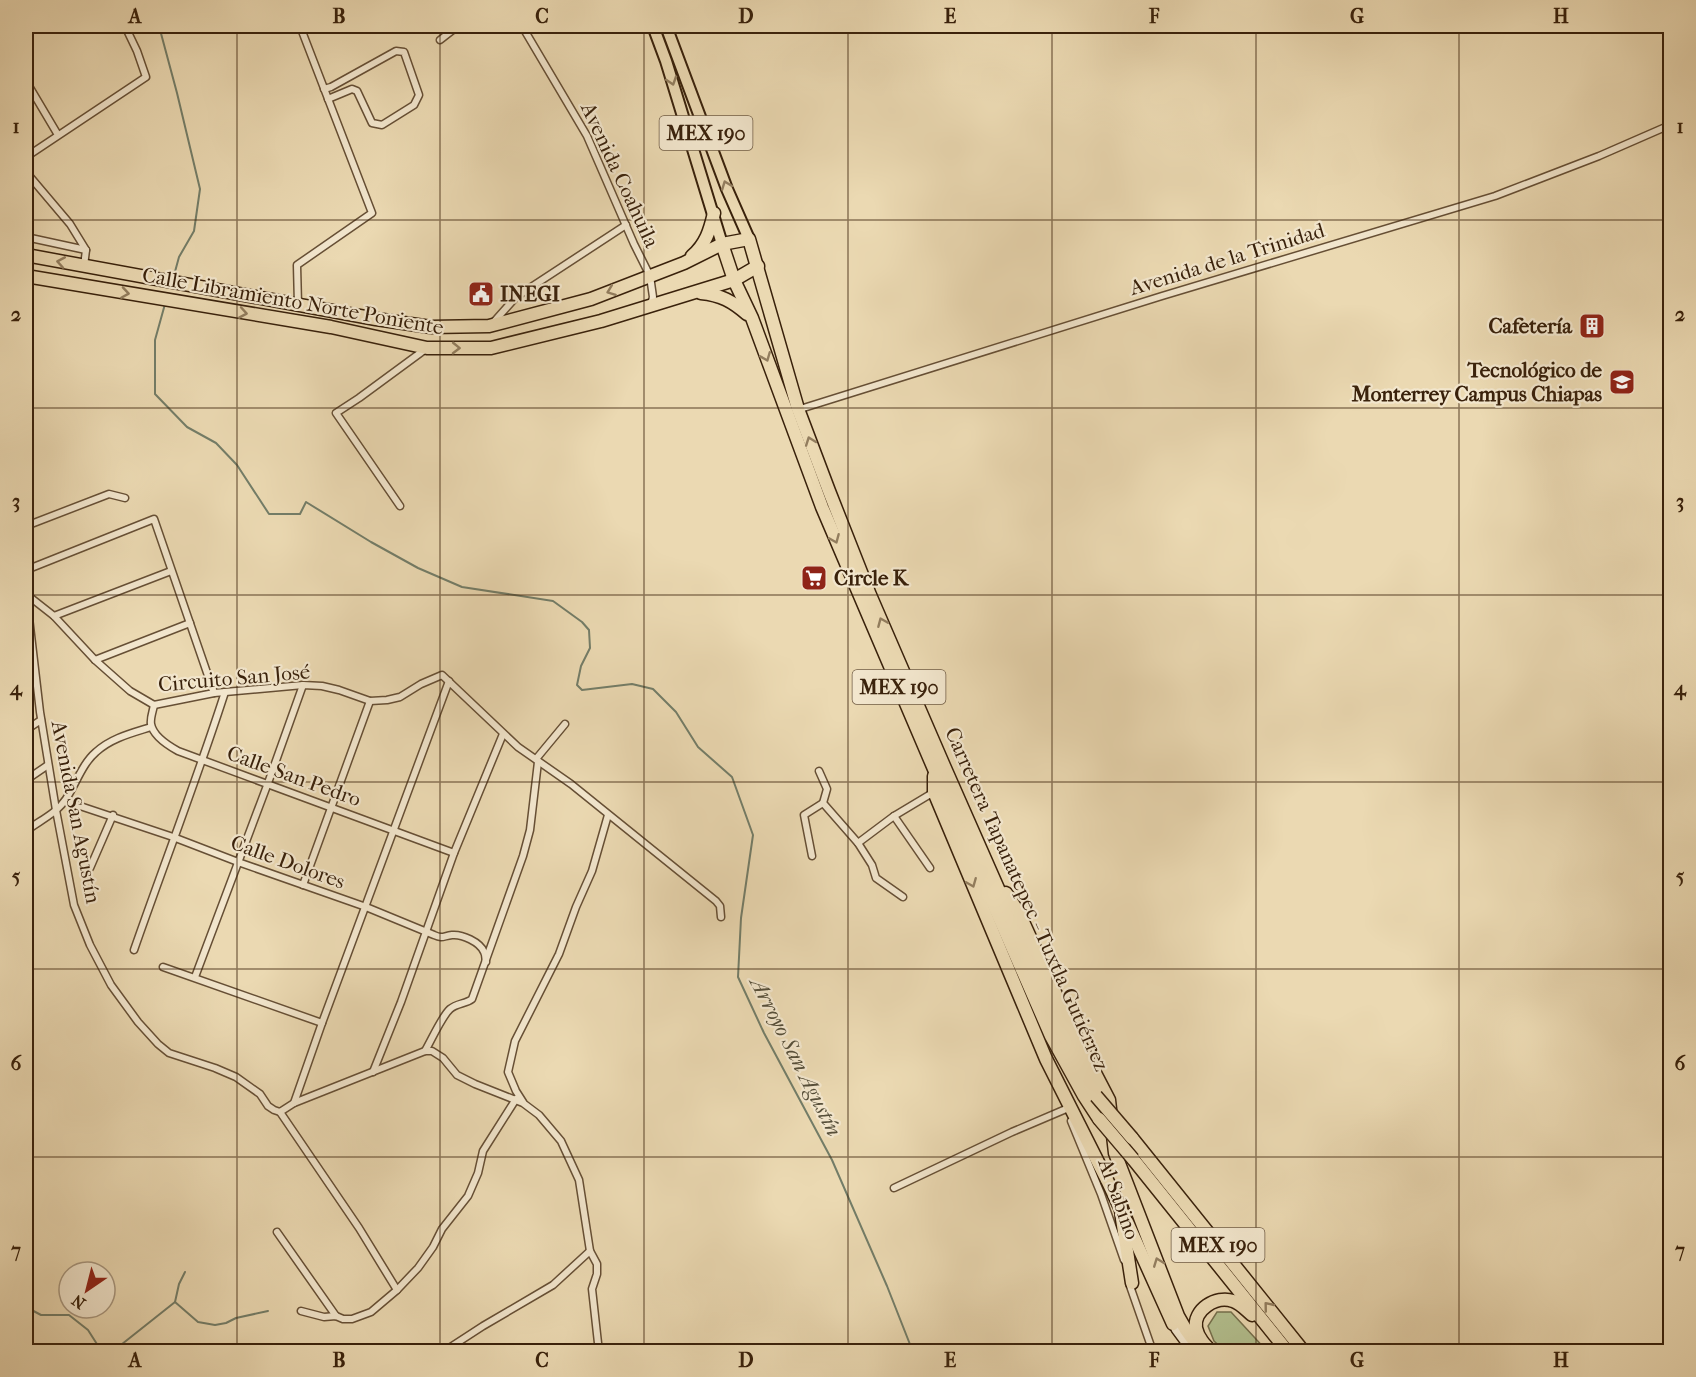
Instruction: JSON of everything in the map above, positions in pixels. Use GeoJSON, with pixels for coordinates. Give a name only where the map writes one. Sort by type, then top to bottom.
{"type":"FeatureCollection","features":[{"type":"Feature","properties":{"kind":"highway"},"geometry":{"type":"LineString","coordinates":[[684,263],[699,250],[709,232],[714,213]]}},
{"type":"Feature","properties":{"kind":"highway","name":"Calle Libramiento Norte Poniente"},"geometry":{"type":"LineString","coordinates":[[26,255],[376,319],[430,327],[489,327],[591,299],[684,263],[722,244],[749,239]]}},
{"type":"Feature","properties":{"kind":"highway","name":"Carretera Tapanatepec - Tuxtla Gutiérrez"},"geometry":{"type":"LineString","coordinates":[[749,239],[758,266],[793,411],[822,507],[1051,1036],[1099,1119],[1288,1352]]}},
{"type":"Feature","properties":{"kind":"highway","name":"Carretera Tapanatepec - Tuxtla Gutiérrez"},"geometry":{"type":"LineString","coordinates":[[722,244],[734,280],[793,411],[870,595],[1059,1029],[1096,1096],[1305,1352]]}},
{"type":"Feature","properties":{"kind":"highway","name":"Calle Libramiento Norte Poniente"},"geometry":{"type":"LineString","coordinates":[[26,276],[331,327],[427,348],[491,348],[591,324],[651,306],[734,280],[758,266]]}},
{"type":"Feature","properties":{"kind":"highway"},"geometry":{"type":"LineString","coordinates":[[694,292],[716,295],[736,304],[752,318]]}},
{"type":"Feature","properties":{"kind":"highway","name":"MEX 190"},"geometry":{"type":"LineString","coordinates":[[934,769],[934,792],[1046,1059],[1107,1180],[1176,1329]]}},
{"type":"Feature","properties":{"kind":"highway"},"geometry":{"type":"LineString","coordinates":[[985,858],[1019,913],[1069,1023],[1109,1101],[1122,1219],[1132,1283]]}},
{"type":"Feature","properties":{"kind":"highway"},"geometry":{"type":"LineString","coordinates":[[1115,1153],[1178,1316],[1185,1330],[1202,1352]]}},
{"type":"Feature","properties":{"kind":"highway"},"geometry":{"type":"LineString","coordinates":[[1212,1352],[1200,1339],[1196,1321],[1206,1306],[1219,1300],[1233,1301],[1244,1308],[1278,1339]]}},
{"type":"Feature","properties":{"kind":"main road","name":"MEX 190"},"geometry":{"type":"LineString","coordinates":[[653,26],[666,61],[722,244]]}},
{"type":"Feature","properties":{"kind":"main road","name":"MEX 190"},"geometry":{"type":"LineString","coordinates":[[666,26],[727,189],[749,239]]}},
{"type":"Feature","properties":{"kind":"main road","name":"MEX 190"},"geometry":{"type":"LineString","coordinates":[[1176,1329],[1193,1352]]}},
{"type":"Feature","properties":{"kind":"street"},"geometry":{"type":"LineString","coordinates":[[26,157],[146,77],[125,26]]}},
{"type":"Feature","properties":{"kind":"street"},"geometry":{"type":"LineString","coordinates":[[298,304],[297,265],[372,213],[300,26]]}},
{"type":"Feature","properties":{"kind":"street"},"geometry":{"type":"LineString","coordinates":[[440,40],[458,26]]}},
{"type":"Feature","properties":{"kind":"street","name":"Avenida Coahuila"},"geometry":{"type":"LineString","coordinates":[[522,26],[587,136],[650,276]]}},
{"type":"Feature","properties":{"kind":"street"},"geometry":{"type":"LineString","coordinates":[[324,89],[396,51],[405,52],[419,95],[414,105],[382,125],[372,123],[357,91],[352,89],[328,99]]}},
{"type":"Feature","properties":{"kind":"street"},"geometry":{"type":"LineString","coordinates":[[26,81],[58,135]]}},
{"type":"Feature","properties":{"kind":"street","name":"Avenida de la Trinidad"},"geometry":{"type":"LineString","coordinates":[[793,411],[1495,196],[1599,156],[1671,125]]}},
{"type":"Feature","properties":{"kind":"street"},"geometry":{"type":"LineString","coordinates":[[26,172],[70,224],[86,250],[84,266]]}},
{"type":"Feature","properties":{"kind":"street"},"geometry":{"type":"LineString","coordinates":[[489,327],[516,297],[626,225]]}},
{"type":"Feature","properties":{"kind":"street"},"geometry":{"type":"LineString","coordinates":[[26,237],[86,250]]}},
{"type":"Feature","properties":{"kind":"street"},"geometry":{"type":"LineString","coordinates":[[650,276],[653,297],[651,306]]}},
{"type":"Feature","properties":{"kind":"street"},"geometry":{"type":"LineString","coordinates":[[400,506],[336,413],[427,348]]}},
{"type":"Feature","properties":{"kind":"street"},"geometry":{"type":"LineString","coordinates":[[26,526],[109,494],[125,498]]}},
{"type":"Feature","properties":{"kind":"street"},"geometry":{"type":"LineString","coordinates":[[26,570],[154,519],[214,693]]}},
{"type":"Feature","properties":{"kind":"street"},"geometry":{"type":"LineString","coordinates":[[54,616],[171,571]]}},
{"type":"Feature","properties":{"kind":"street","name":"Circuito San José"},"geometry":{"type":"LineString","coordinates":[[26,593],[54,616],[95,660],[130,691],[154,705],[214,693],[303,686],[322,686],[370,701],[387,700],[400,697],[442,675],[449,681]]}},
{"type":"Feature","properties":{"kind":"street","name":"Avenida San Agustín"},"geometry":{"type":"LineString","coordinates":[[26,593],[41,720],[74,905],[85,936],[111,985],[131,1013],[169,1053],[236,1077],[260,1094],[268,1106],[280,1112],[359,1228],[397,1290]]}},
{"type":"Feature","properties":{"kind":"street"},"geometry":{"type":"LineString","coordinates":[[95,660],[190,623]]}},
{"type":"Feature","properties":{"kind":"street"},"geometry":{"type":"LineString","coordinates":[[294,1103],[449,681],[503,734],[571,784],[716,901],[720,906],[721,917]]}},
{"type":"Feature","properties":{"kind":"street"},"geometry":{"type":"LineString","coordinates":[[195,977],[303,686]]}},
{"type":"Feature","properties":{"kind":"street"},"geometry":{"type":"LineString","coordinates":[[134,950],[173,837],[203,760],[225,692]]}},
{"type":"Feature","properties":{"kind":"street"},"geometry":{"type":"LineString","coordinates":[[303,885],[370,701]]}},
{"type":"Feature","properties":{"kind":"street"},"geometry":{"type":"LineString","coordinates":[[26,831],[65,801],[88,760],[96,752],[122,736],[151,727],[154,705]]}},
{"type":"Feature","properties":{"kind":"street"},"geometry":{"type":"LineString","coordinates":[[26,730],[41,720]]}},
{"type":"Feature","properties":{"kind":"street"},"geometry":{"type":"LineString","coordinates":[[425,1051],[448,1010],[472,999],[523,856],[530,830],[537,761],[565,724]]}},
{"type":"Feature","properties":{"kind":"street","name":"Calle San Pedro"},"geometry":{"type":"LineString","coordinates":[[151,727],[169,746],[178,751],[454,853]]}},
{"type":"Feature","properties":{"kind":"street"},"geometry":{"type":"LineString","coordinates":[[373,1072],[401,1002],[454,853],[503,734]]}},
{"type":"Feature","properties":{"kind":"street"},"geometry":{"type":"LineString","coordinates":[[26,780],[48,765]]}},
{"type":"Feature","properties":{"kind":"street"},"geometry":{"type":"LineString","coordinates":[[812,856],[804,814],[823,803],[827,789],[819,771]]}},
{"type":"Feature","properties":{"kind":"street"},"geometry":{"type":"LineString","coordinates":[[858,843],[894,816],[934,792]]}},
{"type":"Feature","properties":{"kind":"street","name":"Calle Dolores"},"geometry":{"type":"LineString","coordinates":[[65,801],[113,815],[366,907],[442,938],[454,934],[469,939],[484,952],[486,962]]}},
{"type":"Feature","properties":{"kind":"street"},"geometry":{"type":"LineString","coordinates":[[823,803],[858,843],[872,865],[876,878],[903,897]]}},
{"type":"Feature","properties":{"kind":"street"},"geometry":{"type":"LineString","coordinates":[[90,868],[113,815]]}},
{"type":"Feature","properties":{"kind":"street"},"geometry":{"type":"LineString","coordinates":[[523,1102],[508,1072],[515,1041],[559,954],[592,871],[608,815]]}},
{"type":"Feature","properties":{"kind":"street"},"geometry":{"type":"LineString","coordinates":[[894,816],[930,868]]}},
{"type":"Feature","properties":{"kind":"street"},"geometry":{"type":"LineString","coordinates":[[164,966],[322,1023]]}},
{"type":"Feature","properties":{"kind":"street"},"geometry":{"type":"LineString","coordinates":[[280,1112],[294,1103],[425,1051],[432,1051],[442,1058],[457,1075],[523,1102],[539,1115],[561,1141],[579,1180],[590,1251],[597,1264],[597,1274],[592,1289],[599,1352]]}},
{"type":"Feature","properties":{"kind":"street","name":"Al Sabino"},"geometry":{"type":"LineString","coordinates":[[1046,1059],[1101,1194],[1153,1352]]}},
{"type":"Feature","properties":{"kind":"street"},"geometry":{"type":"LineString","coordinates":[[301,1311],[324,1317],[336,1316],[352,1319],[371,1312],[397,1290],[418,1268],[442,1229],[468,1196],[478,1173],[483,1151],[516,1099]]}},
{"type":"Feature","properties":{"kind":"street"},"geometry":{"type":"LineString","coordinates":[[894,1188],[1066,1109]]}},
{"type":"Feature","properties":{"kind":"street"},"geometry":{"type":"LineString","coordinates":[[277,1232],[336,1316]]}},
{"type":"Feature","properties":{"kind":"street"},"geometry":{"type":"LineString","coordinates":[[443,1352],[553,1285],[590,1251]]}},
{"type":"Feature","properties":{"kind":"green space"},"geometry":{"type":"Polygon","coordinates":[[[1217,1312],[1231,1312],[1267,1351],[1225,1351],[1214,1341],[1208,1326],[1217,1312]]]}},
{"type":"Feature","properties":{"kind":"waterway","name":"Arroyo San Agustín"},"geometry":{"type":"LineString","coordinates":[[159,26],[200,189],[194,231],[179,257],[173,279]]}},
{"type":"Feature","properties":{"kind":"waterway","name":"Arroyo San Agustín"},"geometry":{"type":"LineString","coordinates":[[165,304],[155,340],[155,394],[187,427],[216,443],[237,465],[269,514],[300,514],[306,502],[418,568],[462,587],[553,601],[582,622],[589,630],[590,648],[581,666],[577,685],[582,690],[632,684],[653,689],[676,712],[698,747],[732,777],[753,835],[741,918],[738,977],[764,1033],[832,1160],[913,1352]]}},
{"type":"Feature","properties":{"kind":"waterway"},"geometry":{"type":"LineString","coordinates":[[112,1352],[175,1302],[179,1284],[185,1272]]}},
{"type":"Feature","properties":{"kind":"waterway"},"geometry":{"type":"LineString","coordinates":[[175,1302],[198,1322],[215,1325],[268,1311]]}},
{"type":"Feature","properties":{"kind":"waterway"},"geometry":{"type":"LineString","coordinates":[[26,1307],[41,1315],[69,1315],[88,1330],[102,1352]]}},
{"type":"Feature","properties":{"kind":"place","name":"INEGI"},"geometry":{"type":"Point","coordinates":[481,294]}},
{"type":"Feature","properties":{"kind":"place","name":"Cafetería"},"geometry":{"type":"Point","coordinates":[1592,326]}},
{"type":"Feature","properties":{"kind":"place","name":"Tecnológico de Monterrey Campus Chiapas"},"geometry":{"type":"Point","coordinates":[1622,382]}},
{"type":"Feature","properties":{"kind":"place","name":"Circle K"},"geometry":{"type":"Point","coordinates":[814,578]}}]}
